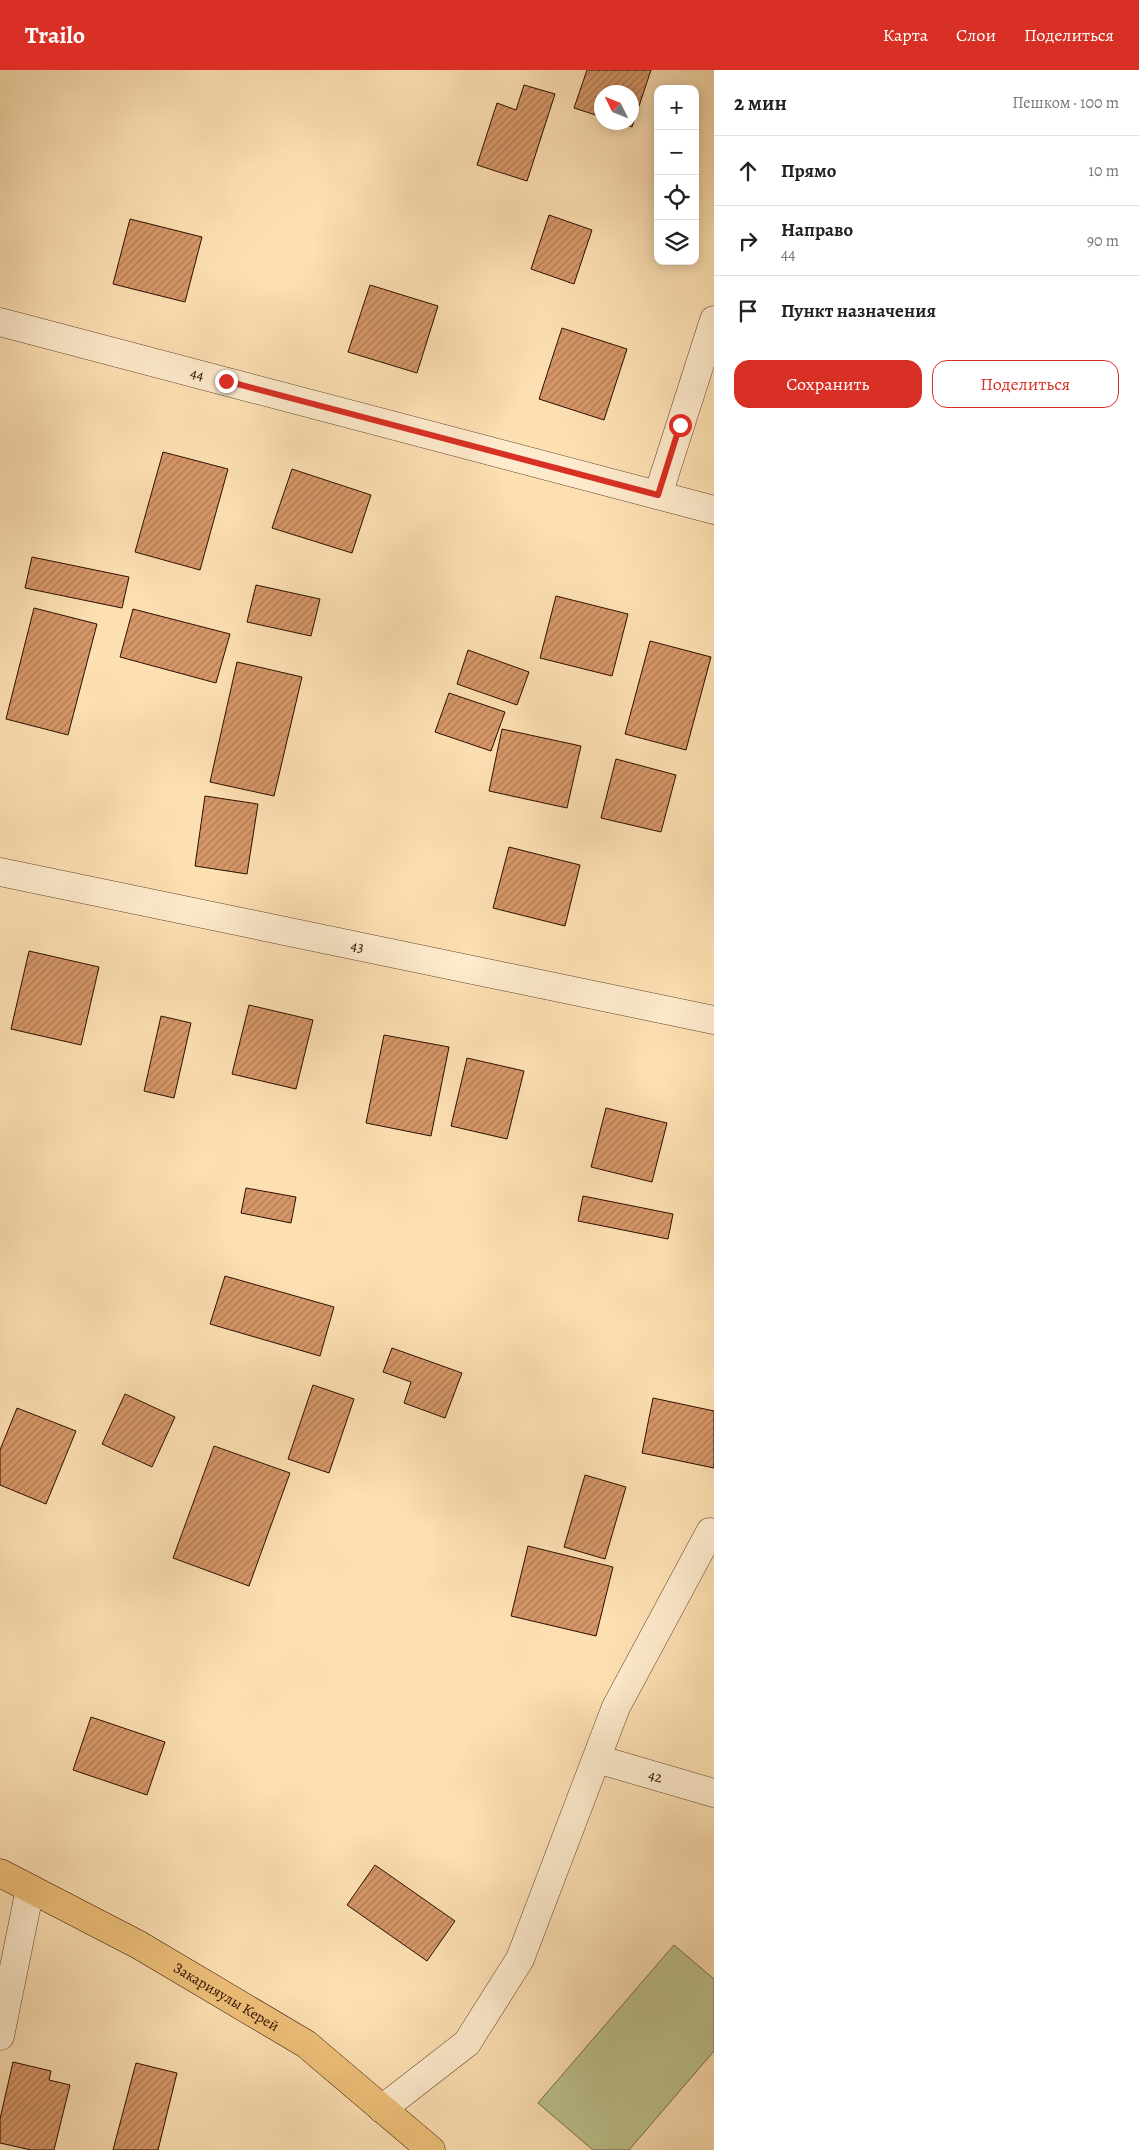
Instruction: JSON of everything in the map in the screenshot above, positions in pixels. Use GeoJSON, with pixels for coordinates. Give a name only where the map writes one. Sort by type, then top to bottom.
{"type":"FeatureCollection","features":[{"type":"Feature","properties":{"kind":"highway","name":"Закарияулы Керей"},"geometry":{"type":"LineString","coordinates":[[0,1873],[140,1945],[306,2044],[431,2150]]}},
{"type":"Feature","properties":{"kind":"street"},"geometry":{"type":"LineString","coordinates":[[658,495],[714,320]]}},
{"type":"Feature","properties":{"kind":"street","name":"44"},"geometry":{"type":"LineString","coordinates":[[0,322],[714,510]]}},
{"type":"Feature","properties":{"kind":"street","name":"43"},"geometry":{"type":"LineString","coordinates":[[0,872],[714,1020]]}},
{"type":"Feature","properties":{"kind":"street"},"geometry":{"type":"LineString","coordinates":[[382,2108],[467,2044],[520,1959],[616,1707],[710,1532]]}},
{"type":"Feature","properties":{"kind":"street","name":"42"},"geometry":{"type":"LineString","coordinates":[[596,1759],[714,1793]]}},
{"type":"Feature","properties":{"kind":"street"},"geometry":{"type":"LineString","coordinates":[[0,2036],[30,1889]]}},
{"type":"Feature","properties":{"kind":"green space"},"geometry":{"type":"Polygon","coordinates":[[[674,1945],[714,1979],[714,2051],[629,2150],[593,2150],[538,2103],[674,1945]]]}},
{"type":"Feature","properties":{"kind":"building"},"geometry":{"type":"Polygon","coordinates":[[[587,70],[651,70],[639,106],[639,85],[594,85],[594,114],[574,108],[587,70]]]}},
{"type":"Feature","properties":{"kind":"building"},"geometry":{"type":"Polygon","coordinates":[[[524,85],[555,94],[527,181],[477,165],[497,103],[516,110],[524,85]]]}},
{"type":"Feature","properties":{"kind":"building"},"geometry":{"type":"Polygon","coordinates":[[[549,215],[592,230],[574,284],[531,269],[549,215]]]}},
{"type":"Feature","properties":{"kind":"building"},"geometry":{"type":"Polygon","coordinates":[[[130,219],[202,237],[185,302],[113,284],[130,219]]]}},
{"type":"Feature","properties":{"kind":"building"},"geometry":{"type":"Polygon","coordinates":[[[370,285],[438,306],[417,373],[348,352],[370,285]]]}},
{"type":"Feature","properties":{"kind":"building"},"geometry":{"type":"Polygon","coordinates":[[[562,328],[627,349],[604,420],[539,399],[562,328]]]}},
{"type":"Feature","properties":{"kind":"building"},"geometry":{"type":"Polygon","coordinates":[[[163,452],[228,469],[200,570],[135,552],[163,452]]]}},
{"type":"Feature","properties":{"kind":"building"},"geometry":{"type":"Polygon","coordinates":[[[292,469],[371,495],[352,553],[272,528],[292,469]]]}},
{"type":"Feature","properties":{"kind":"building"},"geometry":{"type":"Polygon","coordinates":[[[32,557],[129,577],[122,608],[25,588],[32,557]]]}},
{"type":"Feature","properties":{"kind":"building"},"geometry":{"type":"Polygon","coordinates":[[[256,585],[320,599],[311,636],[247,622],[256,585]]]}},
{"type":"Feature","properties":{"kind":"building"},"geometry":{"type":"Polygon","coordinates":[[[556,596],[628,614],[612,676],[540,658],[556,596]]]}},
{"type":"Feature","properties":{"kind":"building"},"geometry":{"type":"Polygon","coordinates":[[[34,608],[97,624],[68,735],[6,719],[34,608]]]}},
{"type":"Feature","properties":{"kind":"building"},"geometry":{"type":"Polygon","coordinates":[[[133,609],[230,634],[216,683],[120,657],[133,609]]]}},
{"type":"Feature","properties":{"kind":"building"},"geometry":{"type":"Polygon","coordinates":[[[650,641],[711,657],[686,750],[625,734],[650,641]]]}},
{"type":"Feature","properties":{"kind":"building"},"geometry":{"type":"Polygon","coordinates":[[[468,650],[529,672],[517,705],[457,684],[468,650]]]}},
{"type":"Feature","properties":{"kind":"building"},"geometry":{"type":"Polygon","coordinates":[[[237,662],[302,677],[274,796],[210,782],[237,662]]]}},
{"type":"Feature","properties":{"kind":"building"},"geometry":{"type":"Polygon","coordinates":[[[449,693],[505,712],[491,751],[435,732],[449,693]]]}},
{"type":"Feature","properties":{"kind":"building"},"geometry":{"type":"Polygon","coordinates":[[[502,729],[581,746],[567,808],[489,791],[502,729]]]}},
{"type":"Feature","properties":{"kind":"building"},"geometry":{"type":"Polygon","coordinates":[[[616,759],[676,775],[661,832],[601,818],[616,759]]]}},
{"type":"Feature","properties":{"kind":"building"},"geometry":{"type":"Polygon","coordinates":[[[205,796],[258,804],[247,874],[195,866],[205,796]]]}},
{"type":"Feature","properties":{"kind":"building"},"geometry":{"type":"Polygon","coordinates":[[[509,847],[580,865],[565,926],[493,908],[509,847]]]}},
{"type":"Feature","properties":{"kind":"building"},"geometry":{"type":"Polygon","coordinates":[[[29,951],[99,967],[81,1045],[11,1029],[29,951]]]}},
{"type":"Feature","properties":{"kind":"building"},"geometry":{"type":"Polygon","coordinates":[[[249,1005],[313,1020],[296,1089],[232,1074],[249,1005]]]}},
{"type":"Feature","properties":{"kind":"building"},"geometry":{"type":"Polygon","coordinates":[[[161,1016],[191,1023],[174,1098],[144,1091],[161,1016]]]}},
{"type":"Feature","properties":{"kind":"building"},"geometry":{"type":"Polygon","coordinates":[[[384,1035],[449,1047],[431,1136],[366,1123],[384,1035]]]}},
{"type":"Feature","properties":{"kind":"building"},"geometry":{"type":"Polygon","coordinates":[[[467,1058],[524,1071],[507,1139],[451,1126],[467,1058]]]}},
{"type":"Feature","properties":{"kind":"building"},"geometry":{"type":"Polygon","coordinates":[[[606,1108],[667,1123],[652,1182],[591,1167],[606,1108]]]}},
{"type":"Feature","properties":{"kind":"building"},"geometry":{"type":"Polygon","coordinates":[[[246,1188],[296,1197],[291,1223],[241,1213],[246,1188]]]}},
{"type":"Feature","properties":{"kind":"building"},"geometry":{"type":"Polygon","coordinates":[[[583,1196],[673,1214],[668,1239],[578,1221],[583,1196]]]}},
{"type":"Feature","properties":{"kind":"building"},"geometry":{"type":"Polygon","coordinates":[[[225,1276],[334,1307],[320,1356],[210,1324],[225,1276]]]}},
{"type":"Feature","properties":{"kind":"building"},"geometry":{"type":"Polygon","coordinates":[[[392,1348],[462,1373],[445,1418],[404,1403],[411,1382],[383,1372],[392,1348]]]}},
{"type":"Feature","properties":{"kind":"building"},"geometry":{"type":"Polygon","coordinates":[[[313,1385],[354,1399],[329,1473],[288,1459],[313,1385]]]}},
{"type":"Feature","properties":{"kind":"building"},"geometry":{"type":"Polygon","coordinates":[[[125,1394],[175,1417],[152,1467],[102,1444],[125,1394]]]}},
{"type":"Feature","properties":{"kind":"building"},"geometry":{"type":"Polygon","coordinates":[[[653,1398],[714,1411],[714,1468],[642,1453],[653,1398]]]}},
{"type":"Feature","properties":{"kind":"building"},"geometry":{"type":"Polygon","coordinates":[[[17,1408],[76,1431],[46,1504],[0,1485],[0,1450],[17,1408]]]}},
{"type":"Feature","properties":{"kind":"building"},"geometry":{"type":"Polygon","coordinates":[[[214,1446],[290,1473],[249,1586],[173,1558],[214,1446]]]}},
{"type":"Feature","properties":{"kind":"building"},"geometry":{"type":"Polygon","coordinates":[[[585,1475],[626,1487],[605,1559],[564,1547],[585,1475]]]}},
{"type":"Feature","properties":{"kind":"building"},"geometry":{"type":"Polygon","coordinates":[[[528,1546],[613,1567],[596,1636],[511,1616],[528,1546]]]}},
{"type":"Feature","properties":{"kind":"building"},"geometry":{"type":"Polygon","coordinates":[[[91,1717],[165,1742],[147,1795],[73,1770],[91,1717]]]}},
{"type":"Feature","properties":{"kind":"building"},"geometry":{"type":"Polygon","coordinates":[[[375,1865],[455,1921],[427,1961],[347,1905],[375,1865]]]}},
{"type":"Feature","properties":{"kind":"building"},"geometry":{"type":"Polygon","coordinates":[[[13,2062],[51,2071],[49,2080],[70,2085],[54,2150],[31,2150],[0,2143],[0,2119],[13,2062]]]}},
{"type":"Feature","properties":{"kind":"building"},"geometry":{"type":"Polygon","coordinates":[[[136,2063],[177,2073],[158,2150],[113,2150],[136,2063]]]}},
{"type":"Feature","properties":{"kind":"route"},"geometry":{"type":"LineString","coordinates":[[226,381],[658,495],[680,425]]}}]}
